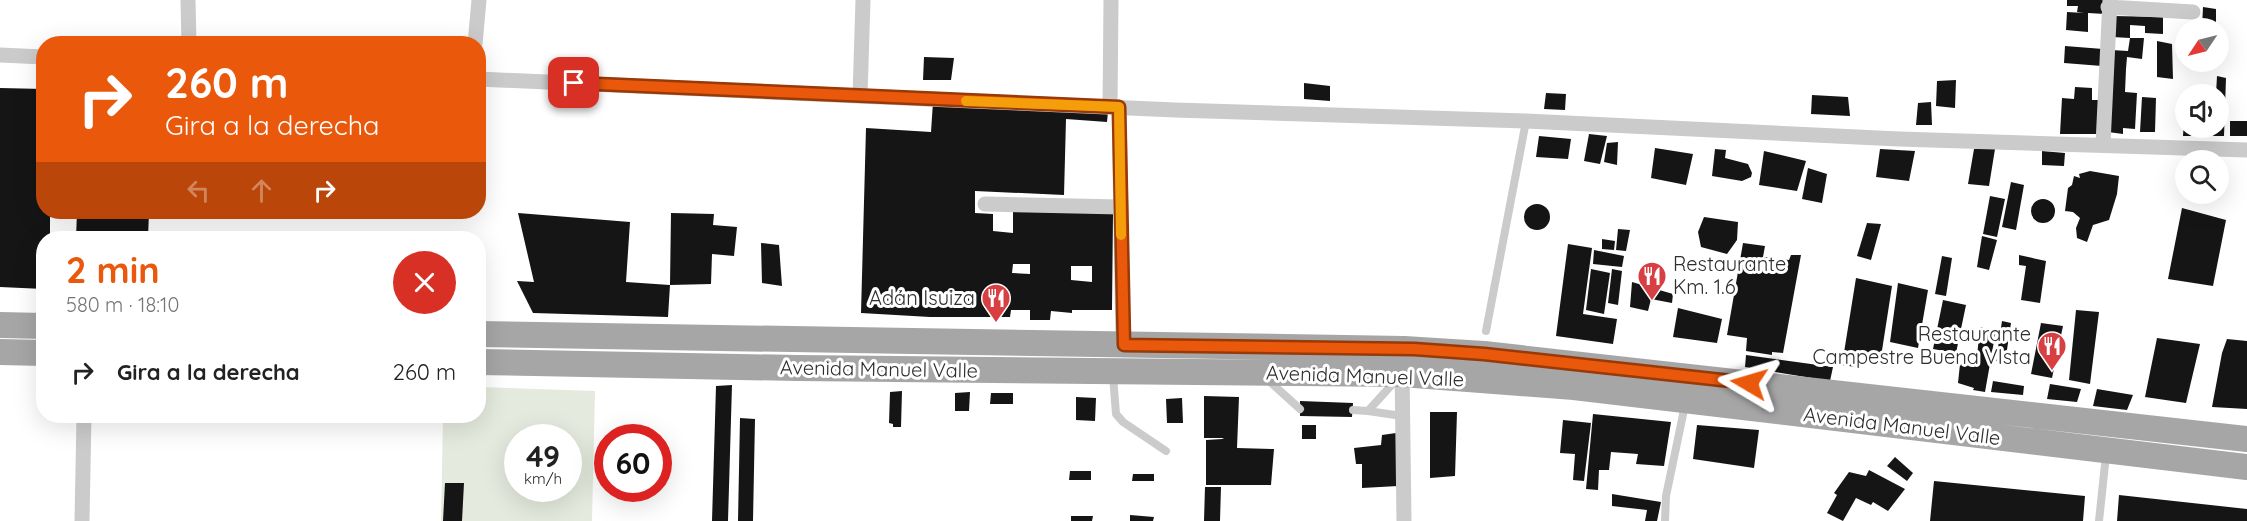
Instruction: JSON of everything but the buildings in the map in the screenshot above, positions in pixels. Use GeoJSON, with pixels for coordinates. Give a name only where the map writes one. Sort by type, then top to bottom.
{"type":"FeatureCollection","features":[{"type":"Feature","properties":{"kind":"main road"},"geometry":{"type":"LineString","coordinates":[[0,325],[36,326]]}},
{"type":"Feature","properties":{"kind":"main road","name":"Avenida Manuel Valle"},"geometry":{"type":"LineString","coordinates":[[486,334],[1124,345],[1403,361],[1574,387],[2247,467]]}},
{"type":"Feature","properties":{"kind":"main road"},"geometry":{"type":"LineString","coordinates":[[0,352],[36,353]]}},
{"type":"Feature","properties":{"kind":"main road","name":"Avenida Manuel Valle"},"geometry":{"type":"LineString","coordinates":[[486,362],[1260,373],[1496,355],[2247,439]]}},
{"type":"Feature","properties":{"kind":"street"},"geometry":{"type":"LineString","coordinates":[[188,0],[189,36]]}},
{"type":"Feature","properties":{"kind":"street"},"geometry":{"type":"LineString","coordinates":[[476,36],[479,0]]}},
{"type":"Feature","properties":{"kind":"street"},"geometry":{"type":"LineString","coordinates":[[860,96],[862,0]]}},
{"type":"Feature","properties":{"kind":"street"},"geometry":{"type":"LineString","coordinates":[[1111,0],[1114,107],[1121,207],[1124,345]]}},
{"type":"Feature","properties":{"kind":"street"},"geometry":{"type":"LineString","coordinates":[[2103,144],[2109,4],[2193,12]]}},
{"type":"Feature","properties":{"kind":"street"},"geometry":{"type":"LineString","coordinates":[[0,55],[36,57]]}},
{"type":"Feature","properties":{"kind":"street"},"geometry":{"type":"LineString","coordinates":[[486,79],[1114,107],[1526,121],[1887,139],[2247,150]]}},
{"type":"Feature","properties":{"kind":"street"},"geometry":{"type":"LineString","coordinates":[[985,204],[1121,207]]}},
{"type":"Feature","properties":{"kind":"street"},"geometry":{"type":"LineString","coordinates":[[1403,361],[1404,521]]}},
{"type":"Feature","properties":{"kind":"street"},"geometry":{"type":"LineString","coordinates":[[82,521],[84,423]]}},
{"type":"Feature","properties":{"kind":"lane"},"geometry":{"type":"LineString","coordinates":[[1486,331],[1526,121]]}},
{"type":"Feature","properties":{"kind":"lane"},"geometry":{"type":"LineString","coordinates":[[1368,411],[1403,361]]}},
{"type":"Feature","properties":{"kind":"lane"},"geometry":{"type":"LineString","coordinates":[[1113,372],[1116,414],[1123,422],[1166,450]]}},
{"type":"Feature","properties":{"kind":"lane"},"geometry":{"type":"LineString","coordinates":[[1260,373],[1300,409]]}},
{"type":"Feature","properties":{"kind":"lane"},"geometry":{"type":"LineString","coordinates":[[1665,521],[1666,496],[1686,400]]}},
{"type":"Feature","properties":{"kind":"lane"},"geometry":{"type":"LineString","coordinates":[[1353,410],[1402,416]]}},
{"type":"Feature","properties":{"kind":"lane"},"geometry":{"type":"LineString","coordinates":[[2099,521],[2107,450]]}},
{"type":"Feature","properties":{"kind":"shaded area"},"geometry":{"type":"Polygon","coordinates":[[[486,387],[595,391],[592,521],[441,521],[443,423],[486,423],[486,387]]]}},
{"type":"Feature","properties":{"kind":"slow traffic"},"geometry":{"type":"LineString","coordinates":[[966,101],[1119,107],[1121,235]]}},
{"type":"Feature","properties":{"kind":"place","name":"Restaurante Km. 1.6"},"geometry":{"type":"Point","coordinates":[1652,302]}},
{"type":"Feature","properties":{"kind":"place","name":"Adán Isuiza"},"geometry":{"type":"Point","coordinates":[996,324]}},
{"type":"Feature","properties":{"kind":"place","name":"Restaurante Campestre Buena VIsta"},"geometry":{"type":"Point","coordinates":[2052,372]}},
{"type":"Feature","properties":{"kind":"route"},"geometry":{"type":"LineString","coordinates":[[574,83],[1119,107],[1124,345],[1414,349],[1484,354],[1749,383]]}}]}
